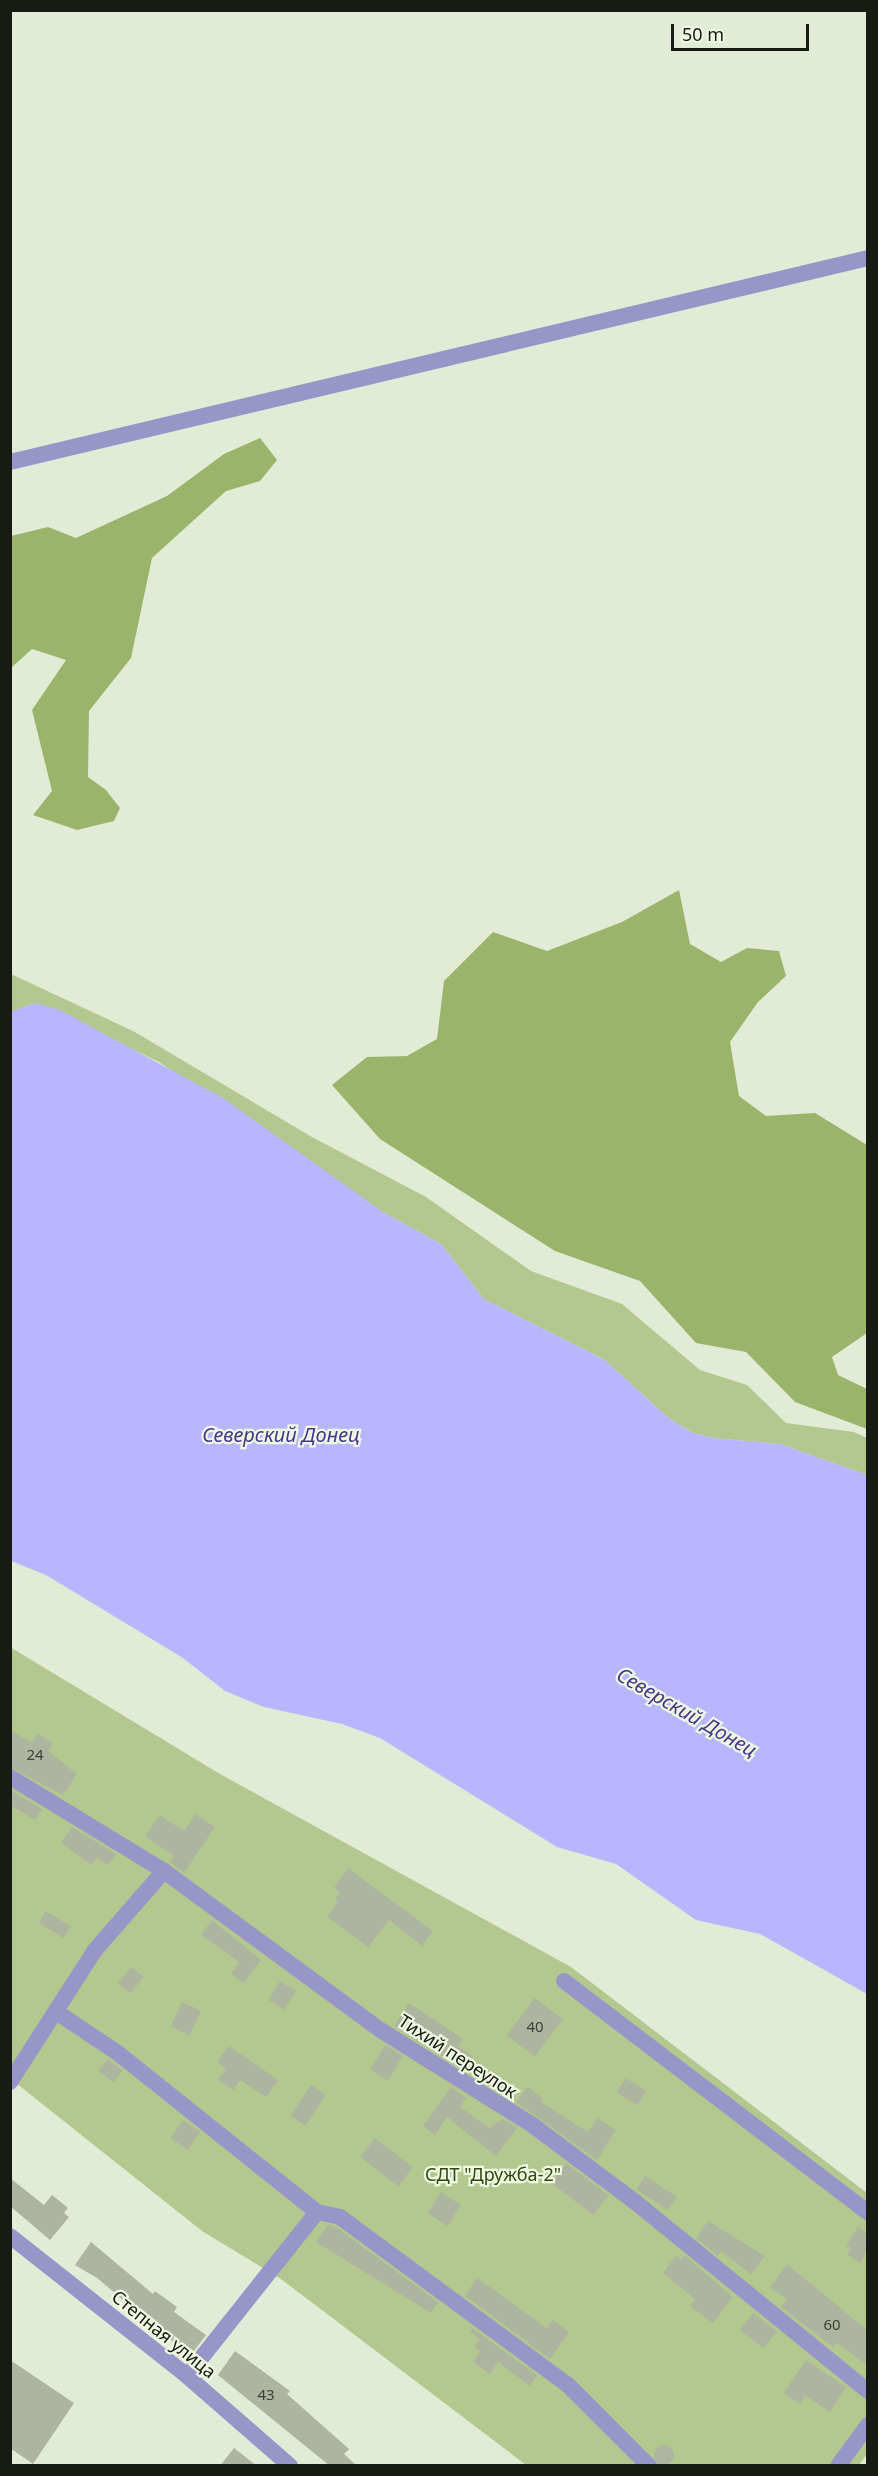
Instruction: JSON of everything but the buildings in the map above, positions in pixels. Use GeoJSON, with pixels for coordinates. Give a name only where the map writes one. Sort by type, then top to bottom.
{"type":"FeatureCollection","features":[{"type":"Feature","properties":{"kind":"street"},"geometry":{"type":"LineString","coordinates":[[10,462],[867,258]]}},
{"type":"Feature","properties":{"kind":"street","name":"Тихий переулок"},"geometry":{"type":"LineString","coordinates":[[10,1777],[164,1871],[382,2031],[531,2124],[634,2201],[867,2391]]}},
{"type":"Feature","properties":{"kind":"street"},"geometry":{"type":"LineString","coordinates":[[10,2082],[58,2013],[95,1950],[164,1871]]}},
{"type":"Feature","properties":{"kind":"street"},"geometry":{"type":"LineString","coordinates":[[564,1981],[867,2213]]}},
{"type":"Feature","properties":{"kind":"street"},"geometry":{"type":"LineString","coordinates":[[58,2013],[119,2054],[317,2212],[340,2217],[568,2385],[649,2466]]}},
{"type":"Feature","properties":{"kind":"street"},"geometry":{"type":"LineString","coordinates":[[187,2376],[317,2212]]}},
{"type":"Feature","properties":{"kind":"street","name":"Степная улица"},"geometry":{"type":"LineString","coordinates":[[10,2236],[187,2376],[290,2466]]}},
{"type":"Feature","properties":{"kind":"street"},"geometry":{"type":"LineString","coordinates":[[838,2466],[867,2425]]}},
{"type":"Feature","properties":{"kind":"green space"},"geometry":{"type":"Polygon","coordinates":[[[260,438],[277,460],[260,481],[226,491],[152,558],[131,658],[89,711],[88,777],[106,790],[120,808],[114,821],[77,830],[33,815],[52,791],[32,710],[66,660],[32,649],[11,668],[11,536],[48,527],[76,538],[167,496],[224,454],[260,438]]]}},
{"type":"Feature","properties":{"kind":"green space"},"geometry":{"type":"Polygon","coordinates":[[[679,890],[690,944],[721,962],[747,948],[779,951],[786,976],[758,1002],[730,1042],[739,1096],[766,1116],[815,1113],[867,1145],[867,1333],[832,1357],[838,1375],[867,1389],[867,1429],[795,1402],[746,1352],[696,1343],[640,1281],[555,1251],[380,1139],[332,1085],[367,1057],[407,1056],[437,1039],[444,981],[493,932],[547,951],[622,922],[679,890]]]}},
{"type":"Feature","properties":{"kind":"green space"},"geometry":{"type":"Polygon","coordinates":[[[11,974],[133,1031],[312,1137],[426,1197],[531,1271],[622,1304],[700,1370],[747,1385],[786,1423],[854,1432],[867,1438],[867,1475],[780,1444],[713,1438],[693,1433],[667,1417],[605,1360],[484,1299],[441,1244],[383,1212],[159,1062],[35,1003],[11,1012],[11,974]]]}},
{"type":"Feature","properties":{"kind":"green space","name":"СДТ \"Дружба-2\""},"geometry":{"type":"Polygon","coordinates":[[[10,1647],[220,1774],[571,1967],[867,2193],[868,2453],[859,2465],[526,2465],[281,2279],[202,2231],[11,2079],[10,1647]]]}},
{"type":"Feature","properties":{"kind":"water","name":"Северский Донец"},"geometry":{"type":"Polygon","coordinates":[[[35,1003],[60,1010],[223,1098],[383,1212],[441,1244],[484,1299],[605,1360],[667,1417],[693,1433],[713,1438],[780,1444],[867,1475],[867,1994],[760,1934],[696,1920],[616,1864],[557,1847],[380,1738],[342,1724],[264,1707],[225,1691],[183,1658],[46,1575],[11,1561],[10,1012],[35,1003]]]}}]}
